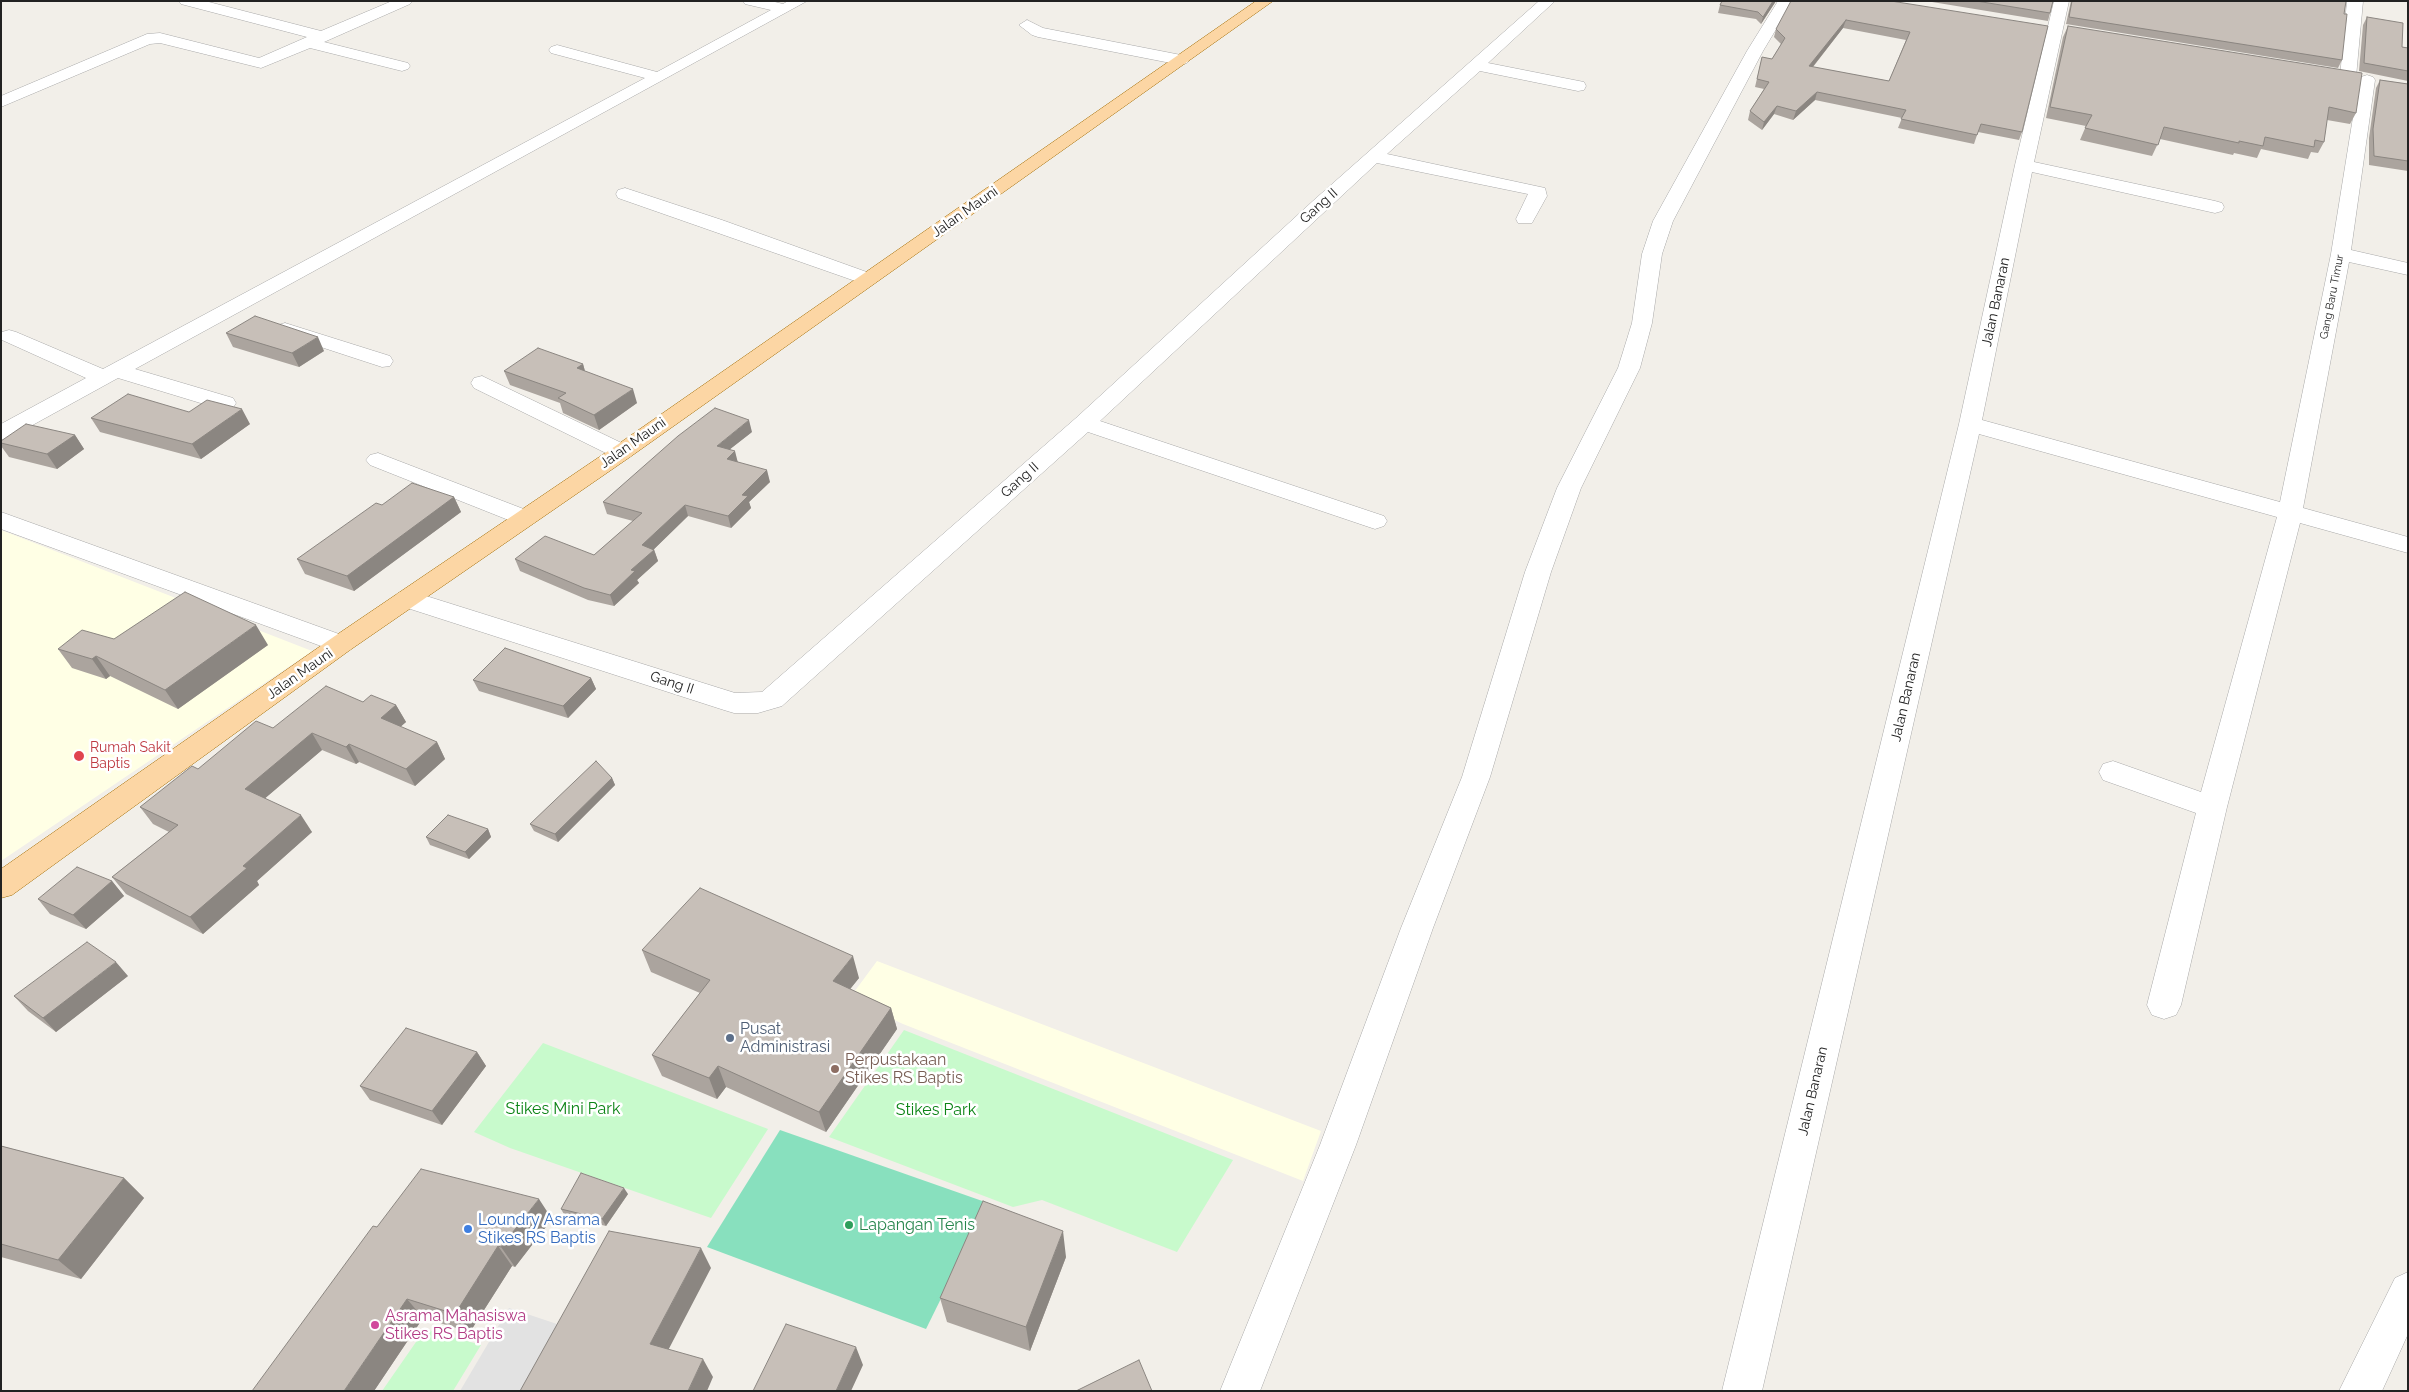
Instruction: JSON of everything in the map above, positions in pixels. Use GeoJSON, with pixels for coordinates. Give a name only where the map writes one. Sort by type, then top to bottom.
{"type":"FeatureCollection","features":[{"type":"Feature","properties":{"kind":"main road","name":"Jalan Mauni"},"geometry":{"type":"LineString","coordinates":[[1,886],[342,644],[622,452],[1266,1]]}},
{"type":"Feature","properties":{"kind":"street"},"geometry":{"type":"LineString","coordinates":[[186,1],[402,66]]}},
{"type":"Feature","properties":{"kind":"street"},"geometry":{"type":"LineString","coordinates":[[359,1],[387,9]]}},
{"type":"Feature","properties":{"kind":"street"},"geometry":{"type":"LineString","coordinates":[[1,102],[148,39],[160,38],[262,63],[405,1]]}},
{"type":"Feature","properties":{"kind":"street"},"geometry":{"type":"LineString","coordinates":[[750,1],[793,5]]}},
{"type":"Feature","properties":{"kind":"street","name":"Gang II"},"geometry":{"type":"LineString","coordinates":[[407,599],[734,703],[758,703],[772,699],[1084,423],[1373,157],[1548,1]]}},
{"type":"Feature","properties":{"kind":"street"},"geometry":{"type":"LineString","coordinates":[[1240,1391],[1338,1144],[1416,928],[1476,777],[1538,572],[1569,488],[1629,368],[1642,324],[1652,254],[1660,228],[1755,52],[1786,1]]}},
{"type":"Feature","properties":{"kind":"street","name":"Jalan Banaran"},"geometry":{"type":"LineString","coordinates":[[1742,1391],[1970,424],[2024,165],[2058,30],[2062,1]]}},
{"type":"Feature","properties":{"kind":"street","name":"Gang Baru Timur"},"geometry":{"type":"LineString","coordinates":[[2164,1005],[2212,807],[2290,513],[2341,254],[2366,80],[2356,1]]}},
{"type":"Feature","properties":{"kind":"street"},"geometry":{"type":"LineString","coordinates":[[1,433],[793,5]]}},
{"type":"Feature","properties":{"kind":"street"},"geometry":{"type":"LineString","coordinates":[[1027,25],[1038,32],[1181,60]]}},
{"type":"Feature","properties":{"kind":"street"},"geometry":{"type":"LineString","coordinates":[[557,50],[660,77]]}},
{"type":"Feature","properties":{"kind":"street"},"geometry":{"type":"LineString","coordinates":[[1475,65],[1578,86]]}},
{"type":"Feature","properties":{"kind":"street"},"geometry":{"type":"LineString","coordinates":[[2329,74],[2366,80]]}},
{"type":"Feature","properties":{"kind":"street"},"geometry":{"type":"LineString","coordinates":[[1373,157],[1538,192],[1538,196],[1525,219]]}},
{"type":"Feature","properties":{"kind":"street"},"geometry":{"type":"LineString","coordinates":[[2024,165],[2214,207]]}},
{"type":"Feature","properties":{"kind":"street"},"geometry":{"type":"LineString","coordinates":[[625,194],[868,279]]}},
{"type":"Feature","properties":{"kind":"street"},"geometry":{"type":"LineString","coordinates":[[2341,254],[2408,269]]}},
{"type":"Feature","properties":{"kind":"street"},"geometry":{"type":"LineString","coordinates":[[229,310],[382,361]]}},
{"type":"Feature","properties":{"kind":"street"},"geometry":{"type":"LineString","coordinates":[[9,336],[110,375],[225,403]]}},
{"type":"Feature","properties":{"kind":"street"},"geometry":{"type":"LineString","coordinates":[[482,384],[622,452]]}},
{"type":"Feature","properties":{"kind":"street"},"geometry":{"type":"LineString","coordinates":[[1084,423],[1375,521]]}},
{"type":"Feature","properties":{"kind":"street"},"geometry":{"type":"LineString","coordinates":[[1970,424],[2408,546]]}},
{"type":"Feature","properties":{"kind":"street"},"geometry":{"type":"LineString","coordinates":[[378,460],[525,518]]}},
{"type":"Feature","properties":{"kind":"street"},"geometry":{"type":"LineString","coordinates":[[1,520],[342,644]]}},
{"type":"Feature","properties":{"kind":"street"},"geometry":{"type":"LineString","coordinates":[[2112,772],[2212,807]]}},
{"type":"Feature","properties":{"kind":"street"},"geometry":{"type":"LineString","coordinates":[[2360,1391],[2408,1290]]}},
{"type":"Feature","properties":{"kind":"shaded area","name":"Rumah Sakit Baptis"},"geometry":{"type":"Polygon","coordinates":[[[1,530],[312,651],[1,861],[1,530]]]}},
{"type":"Feature","properties":{"kind":"shaded area"},"geometry":{"type":"Polygon","coordinates":[[[877,961],[1321,1131],[1303,1181],[903,1024],[849,999],[877,961]]]}},
{"type":"Feature","properties":{"kind":"shaded area"},"geometry":{"type":"Polygon","coordinates":[[[509,1308],[569,1328],[534,1391],[460,1391],[509,1308]]]}},
{"type":"Feature","properties":{"kind":"green space","name":"Stikes Park"},"geometry":{"type":"Polygon","coordinates":[[[904,1030],[1233,1160],[1177,1252],[1042,1200],[1013,1207],[829,1137],[904,1030]]]}},
{"type":"Feature","properties":{"kind":"green space","name":"Stikes Mini Park"},"geometry":{"type":"Polygon","coordinates":[[[543,1043],[768,1129],[711,1218],[510,1148],[474,1132],[543,1043]]]}},
{"type":"Feature","properties":{"kind":"green space","name":"Lapangan Tenis"},"geometry":{"type":"Polygon","coordinates":[[[780,1130],[988,1203],[926,1329],[707,1247],[780,1130]]]}},
{"type":"Feature","properties":{"kind":"green space"},"geometry":{"type":"Polygon","coordinates":[[[425,1329],[481,1345],[453,1391],[382,1391],[425,1329]]]}},
{"type":"Feature","properties":{"kind":"building"},"geometry":{"type":"Polygon","coordinates":[[[1722,1],[1773,1],[1763,17],[1758,12],[1720,5],[1722,1]]]}},
{"type":"Feature","properties":{"kind":"building"},"geometry":{"type":"Polygon","coordinates":[[[1791,1],[1891,1],[2048,26],[2022,132],[1981,124],[1977,135],[1901,119],[1906,110],[1817,92],[1796,111],[1777,106],[1764,122],[1750,111],[1769,82],[1757,79],[1762,57],[1772,59],[1785,38],[1776,29],[1791,1]],[[1846,20],[1809,66],[1889,81],[1910,32],[1846,20]]]}},
{"type":"Feature","properties":{"kind":"building"},"geometry":{"type":"Polygon","coordinates":[[[1976,1],[2053,1],[2050,13],[1976,1]]]}},
{"type":"Feature","properties":{"kind":"building"},"geometry":{"type":"Polygon","coordinates":[[[2072,1],[2346,1],[2344,14],[2347,14],[2342,60],[2069,17],[2072,1]]]}},
{"type":"Feature","properties":{"kind":"building"},"geometry":{"type":"Polygon","coordinates":[[[2367,17],[2403,23],[2402,47],[2408,48],[2408,71],[2364,63],[2367,17]]]}},
{"type":"Feature","properties":{"kind":"building"},"geometry":{"type":"Polygon","coordinates":[[[2068,26],[2362,73],[2356,113],[2329,107],[2324,142],[2315,140],[2314,147],[2265,137],[2263,146],[2239,141],[2239,143],[2164,127],[2158,145],[2085,128],[2092,115],[2050,107],[2068,26]]]}},
{"type":"Feature","properties":{"kind":"building"},"geometry":{"type":"Polygon","coordinates":[[[2380,80],[2408,84],[2408,161],[2374,156],[2373,129],[2380,80]]]}},
{"type":"Feature","properties":{"kind":"building"},"geometry":{"type":"Polygon","coordinates":[[[255,316],[318,337],[292,353],[226,333],[255,316]]]}},
{"type":"Feature","properties":{"kind":"building"},"geometry":{"type":"Polygon","coordinates":[[[538,348],[583,364],[577,368],[633,389],[594,415],[558,398],[566,393],[504,371],[538,348]]]}},
{"type":"Feature","properties":{"kind":"building"},"geometry":{"type":"Polygon","coordinates":[[[128,394],[189,412],[207,400],[242,409],[192,444],[91,418],[128,394]]]}},
{"type":"Feature","properties":{"kind":"building"},"geometry":{"type":"Polygon","coordinates":[[[715,408],[749,420],[717,446],[735,451],[727,459],[767,470],[742,495],[748,496],[728,516],[685,505],[642,545],[654,550],[631,570],[635,571],[610,595],[584,588],[515,559],[545,536],[594,555],[642,513],[603,502],[678,436],[715,408]]]}},
{"type":"Feature","properties":{"kind":"building"},"geometry":{"type":"Polygon","coordinates":[[[26,424],[75,435],[47,454],[1,443],[1,441],[26,424]]]}},
{"type":"Feature","properties":{"kind":"building"},"geometry":{"type":"Polygon","coordinates":[[[412,483],[454,497],[347,576],[297,559],[376,503],[382,505],[412,483]]]}},
{"type":"Feature","properties":{"kind":"building"},"geometry":{"type":"Polygon","coordinates":[[[185,592],[256,625],[165,690],[96,656],[92,659],[58,649],[82,630],[114,639],[185,592]]]}},
{"type":"Feature","properties":{"kind":"building"},"geometry":{"type":"Polygon","coordinates":[[[505,648],[591,678],[563,706],[473,680],[505,648]]]}},
{"type":"Feature","properties":{"kind":"building"},"geometry":{"type":"Polygon","coordinates":[[[326,686],[363,702],[371,695],[396,705],[381,718],[437,742],[406,769],[349,744],[346,747],[312,733],[245,789],[301,815],[243,866],[247,868],[190,917],[112,877],[178,825],[140,807],[192,766],[198,769],[256,721],[273,728],[326,686]]]}},
{"type":"Feature","properties":{"kind":"building"},"geometry":{"type":"Polygon","coordinates":[[[596,761],[612,778],[555,834],[530,824],[596,761]]]}},
{"type":"Feature","properties":{"kind":"building"},"geometry":{"type":"Polygon","coordinates":[[[448,815],[488,829],[465,852],[426,837],[448,815]]]}},
{"type":"Feature","properties":{"kind":"building"},"geometry":{"type":"Polygon","coordinates":[[[77,867],[112,881],[73,915],[38,899],[77,867]]]}},
{"type":"Feature","properties":{"kind":"building"},"geometry":{"type":"Polygon","coordinates":[[[700,888],[853,956],[833,981],[891,1008],[819,1112],[718,1066],[709,1078],[652,1055],[710,980],[642,950],[700,888]]]}},
{"type":"Feature","properties":{"kind":"building"},"geometry":{"type":"Polygon","coordinates":[[[87,942],[116,962],[43,1018],[14,996],[87,942]]]}},
{"type":"Feature","properties":{"kind":"building"},"geometry":{"type":"Polygon","coordinates":[[[406,1028],[477,1052],[432,1111],[360,1086],[406,1028]]]}},
{"type":"Feature","properties":{"kind":"building"},"geometry":{"type":"Polygon","coordinates":[[[1,1146],[124,1178],[58,1260],[1,1244],[1,1146]]]}},
{"type":"Feature","properties":{"kind":"building"},"geometry":{"type":"Polygon","coordinates":[[[421,1169],[539,1199],[501,1247],[498,1246],[455,1314],[407,1299],[344,1391],[252,1391],[373,1226],[377,1227],[421,1169]]]}},
{"type":"Feature","properties":{"kind":"building"},"geometry":{"type":"Polygon","coordinates":[[[581,1173],[624,1188],[602,1219],[561,1209],[581,1173]]]}},
{"type":"Feature","properties":{"kind":"building"},"geometry":{"type":"Polygon","coordinates":[[[983,1201],[1063,1231],[1026,1327],[940,1298],[983,1201]]]}},
{"type":"Feature","properties":{"kind":"building","name":"Asrama Mahasiswa Stikes RS Baptis"},"geometry":{"type":"Polygon","coordinates":[[[609,1231],[701,1248],[650,1344],[703,1359],[688,1391],[520,1391],[609,1231]]]}},
{"type":"Feature","properties":{"kind":"building"},"geometry":{"type":"Polygon","coordinates":[[[786,1324],[856,1347],[836,1391],[753,1391],[786,1324]]]}},
{"type":"Feature","properties":{"kind":"building"},"geometry":{"type":"Polygon","coordinates":[[[1139,1360],[1152,1391],[1076,1391],[1139,1360]]]}},
{"type":"Feature","properties":{"kind":"place","name":"Rumah Sakit Baptis"},"geometry":{"type":"Point","coordinates":[79,756]}},
{"type":"Feature","properties":{"kind":"place","name":"Pusat Administrasi"},"geometry":{"type":"Point","coordinates":[730,1038]}},
{"type":"Feature","properties":{"kind":"place","name":"Perpustakaan Stikes RS Baptis"},"geometry":{"type":"Point","coordinates":[835,1069]}},
{"type":"Feature","properties":{"kind":"place","name":"Lapangan Tenis"},"geometry":{"type":"Point","coordinates":[849,1225]}},
{"type":"Feature","properties":{"kind":"place","name":"Loundry Asrama Stikes RS Baptis"},"geometry":{"type":"Point","coordinates":[468,1229]}},
{"type":"Feature","properties":{"kind":"place","name":"Asrama Mahasiswa Stikes RS Baptis"},"geometry":{"type":"Point","coordinates":[375,1325]}}]}
